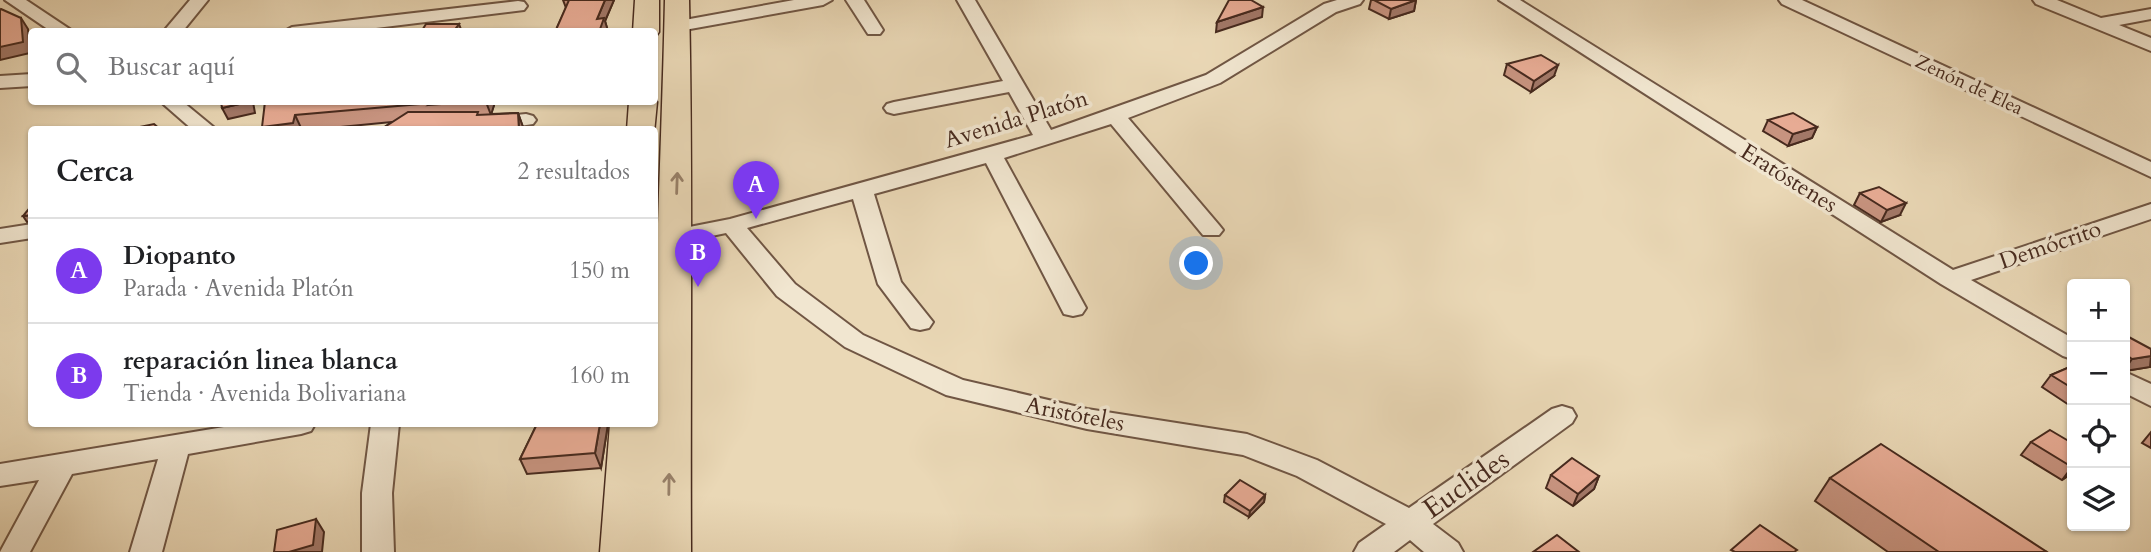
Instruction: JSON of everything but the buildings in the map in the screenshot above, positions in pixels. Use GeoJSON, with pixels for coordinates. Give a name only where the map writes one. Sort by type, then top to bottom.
{"type":"FeatureCollection","features":[{"type":"Feature","properties":{"kind":"highway"},"geometry":{"type":"LineString","coordinates":[[647,0],[667,19],[677,183],[664,239],[668,552]]}},
{"type":"Feature","properties":{"kind":"highway"},"geometry":{"type":"LineString","coordinates":[[642,126],[643,105]]}},
{"type":"Feature","properties":{"kind":"highway"},"geometry":{"type":"LineString","coordinates":[[623,552],[630,427]]}},
{"type":"Feature","properties":{"kind":"street"},"geometry":{"type":"LineString","coordinates":[[14,0],[59,28]]}},
{"type":"Feature","properties":{"kind":"street"},"geometry":{"type":"LineString","coordinates":[[37,14],[56,0]]}},
{"type":"Feature","properties":{"kind":"street"},"geometry":{"type":"LineString","coordinates":[[176,28],[200,0]]}},
{"type":"Feature","properties":{"kind":"street"},"geometry":{"type":"LineString","coordinates":[[667,19],[823,0]]}},
{"type":"Feature","properties":{"kind":"street"},"geometry":{"type":"LineString","coordinates":[[855,0],[874,30]]}},
{"type":"Feature","properties":{"kind":"street"},"geometry":{"type":"LineString","coordinates":[[966,0],[1046,139]]}},
{"type":"Feature","properties":{"kind":"street","name":"Avenida Platón"},"geometry":{"type":"LineString","coordinates":[[664,239],[732,225],[992,155],[1115,116],[1213,79],[1322,4],[1354,0]]}},
{"type":"Feature","properties":{"kind":"street","name":"Eratóstenes"},"geometry":{"type":"LineString","coordinates":[[1508,0],[1950,279],[2067,347]]}},
{"type":"Feature","properties":{"kind":"street","name":"Zenón de Elea"},"geometry":{"type":"LineString","coordinates":[[1788,0],[2151,170]]}},
{"type":"Feature","properties":{"kind":"street"},"geometry":{"type":"LineString","coordinates":[[2042,0],[2151,46]]}},
{"type":"Feature","properties":{"kind":"street"},"geometry":{"type":"LineString","coordinates":[[327,28],[518,6]]}},
{"type":"Feature","properties":{"kind":"street"},"geometry":{"type":"LineString","coordinates":[[2096,24],[2151,15]]}},
{"type":"Feature","properties":{"kind":"street"},"geometry":{"type":"LineString","coordinates":[[0,82],[28,80]]}},
{"type":"Feature","properties":{"kind":"street"},"geometry":{"type":"LineString","coordinates":[[894,108],[1014,85]]}},
{"type":"Feature","properties":{"kind":"street"},"geometry":{"type":"LineString","coordinates":[[175,105],[202,126]]}},
{"type":"Feature","properties":{"kind":"street"},"geometry":{"type":"LineString","coordinates":[[1115,116],[1211,230]]}},
{"type":"Feature","properties":{"kind":"street"},"geometry":{"type":"LineString","coordinates":[[465,126],[526,120]]}},
{"type":"Feature","properties":{"kind":"street"},"geometry":{"type":"LineString","coordinates":[[992,155],[1073,308]]}},
{"type":"Feature","properties":{"kind":"street"},"geometry":{"type":"LineString","coordinates":[[862,190],[890,284],[920,322]]}},
{"type":"Feature","properties":{"kind":"street","name":"Demócrito"},"geometry":{"type":"LineString","coordinates":[[1950,279],[2151,211]]}},
{"type":"Feature","properties":{"kind":"street","name":"Aristóteles"},"geometry":{"type":"LineString","coordinates":[[732,225],[786,290],[854,341],[956,388],[1087,419],[1247,445],[1307,468],[1410,523],[1447,552]]}},
{"type":"Feature","properties":{"kind":"street"},"geometry":{"type":"LineString","coordinates":[[0,236],[28,232]]}},
{"type":"Feature","properties":{"kind":"street"},"geometry":{"type":"LineString","coordinates":[[2130,384],[2151,396]]}},
{"type":"Feature","properties":{"kind":"street","name":"Euclides"},"geometry":{"type":"LineString","coordinates":[[1370,552],[1562,416]]}},
{"type":"Feature","properties":{"kind":"street"},"geometry":{"type":"LineString","coordinates":[[0,475],[284,427]]}},
{"type":"Feature","properties":{"kind":"street"},"geometry":{"type":"LineString","coordinates":[[378,552],[377,493],[385,427]]}},
{"type":"Feature","properties":{"kind":"street"},"geometry":{"type":"LineString","coordinates":[[146,552],[176,446]]}},
{"type":"Feature","properties":{"kind":"street"},"geometry":{"type":"LineString","coordinates":[[14,552],[62,465]]}},
{"type":"Feature","properties":{"kind":"place","name":"Diopanto"},"geometry":{"type":"Point","coordinates":[756,219]}},
{"type":"Feature","properties":{"kind":"place","name":"reparación linea blanca"},"geometry":{"type":"Point","coordinates":[698,287]}}]}
